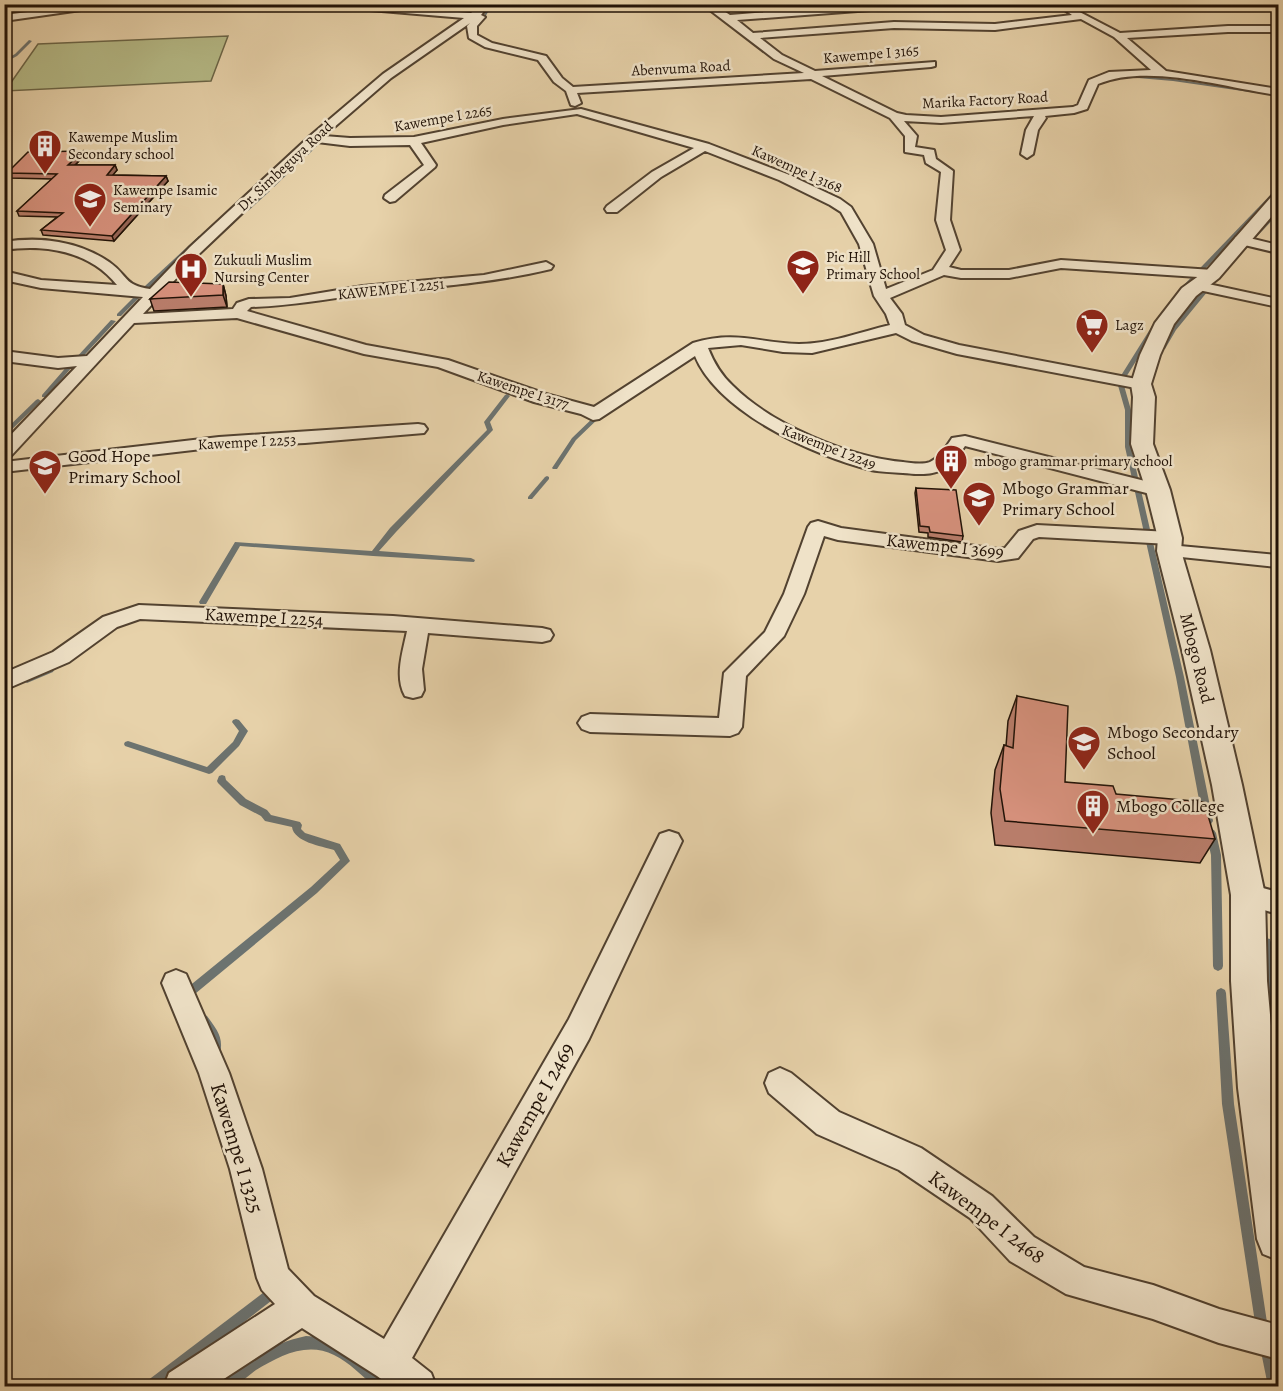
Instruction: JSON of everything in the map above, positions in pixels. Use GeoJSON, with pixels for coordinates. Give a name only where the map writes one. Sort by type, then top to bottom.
{"type":"FeatureCollection","features":[{"type":"Feature","properties":{"kind":"street"},"geometry":{"type":"LineString","coordinates":[[4,18],[119,4]]}},
{"type":"Feature","properties":{"kind":"street","name":"Dr. Simbeguya Road"},"geometry":{"type":"LineString","coordinates":[[4,453],[195,250],[314,138],[387,76],[476,17],[486,4]]}},
{"type":"Feature","properties":{"kind":"street"},"geometry":{"type":"LineString","coordinates":[[567,4],[596,4]]}},
{"type":"Feature","properties":{"kind":"street","name":"Marika Factory Road"},"geometry":{"type":"LineString","coordinates":[[706,4],[778,57],[800,66],[813,75],[894,116],[941,120],[1081,108],[1093,82],[1108,75],[1166,75],[1278,92]]}},
{"type":"Feature","properties":{"kind":"street"},"geometry":{"type":"LineString","coordinates":[[1058,4],[1118,36],[1153,67],[1166,75]]}},
{"type":"Feature","properties":{"kind":"street"},"geometry":{"type":"LineString","coordinates":[[358,6],[492,18]]}},
{"type":"Feature","properties":{"kind":"street"},"geometry":{"type":"LineString","coordinates":[[728,18],[818,7],[871,7]]}},
{"type":"Feature","properties":{"kind":"street"},"geometry":{"type":"LineString","coordinates":[[751,36],[894,25],[995,27],[1083,16]]}},
{"type":"Feature","properties":{"kind":"street"},"geometry":{"type":"LineString","coordinates":[[476,17],[472,26],[472,36],[489,45],[542,58],[558,80],[571,90],[577,111]]}},
{"type":"Feature","properties":{"kind":"street"},"geometry":{"type":"LineString","coordinates":[[1118,36],[1228,29],[1278,29]]}},
{"type":"Feature","properties":{"kind":"street","name":"Kawempe I 3165"},"geometry":{"type":"LineString","coordinates":[[813,75],[931,64]]}},
{"type":"Feature","properties":{"kind":"street","name":"Abenvuma Road"},"geometry":{"type":"LineString","coordinates":[[571,90],[813,75]]}},
{"type":"Feature","properties":{"kind":"street","name":"Kawempe I 2265"},"geometry":{"type":"LineString","coordinates":[[314,138],[360,142],[414,141],[503,122],[577,111]]}},
{"type":"Feature","properties":{"kind":"street","name":"Kawempe I 3168"},"geometry":{"type":"LineString","coordinates":[[577,111],[705,147],[783,177],[835,202],[846,210],[866,244],[881,296],[894,314],[898,328]]}},
{"type":"Feature","properties":{"kind":"street"},"geometry":{"type":"LineString","coordinates":[[1028,154],[1032,130],[1040,118],[1038,112]]}},
{"type":"Feature","properties":{"kind":"street"},"geometry":{"type":"LineString","coordinates":[[881,296],[934,276],[941,270],[953,250],[943,220],[947,171],[930,160],[930,153],[909,149],[911,136],[894,116]]}},
{"type":"Feature","properties":{"kind":"street"},"geometry":{"type":"LineString","coordinates":[[390,198],[430,165],[414,141]]}},
{"type":"Feature","properties":{"kind":"street"},"geometry":{"type":"LineString","coordinates":[[612,209],[642,183],[675,162],[705,147]]}},
{"type":"Feature","properties":{"kind":"street","name":"Mbogo Road"},"geometry":{"type":"LineString","coordinates":[[1278,200],[1241,240],[1207,284],[1189,292],[1155,341],[1141,384],[1144,398],[1143,452],[1158,490],[1196,650],[1227,785],[1248,895],[1249,981],[1256,1078],[1278,1239]]}},
{"type":"Feature","properties":{"kind":"street"},"geometry":{"type":"LineString","coordinates":[[1241,240],[1278,249]]}},
{"type":"Feature","properties":{"kind":"street"},"geometry":{"type":"LineString","coordinates":[[4,246],[15,243],[40,244],[85,254],[121,280],[128,290]]}},
{"type":"Feature","properties":{"kind":"street"},"geometry":{"type":"LineString","coordinates":[[941,270],[961,274],[1009,274],[1061,264],[1207,284],[1278,303]]}},
{"type":"Feature","properties":{"kind":"street","name":"KAWEMPE I 2251"},"geometry":{"type":"LineString","coordinates":[[238,313],[242,306],[249,303],[291,302],[363,290],[400,289],[484,279],[546,266]]}},
{"type":"Feature","properties":{"kind":"street"},"geometry":{"type":"LineString","coordinates":[[4,275],[37,285],[128,290],[153,294]]}},
{"type":"Feature","properties":{"kind":"street","name":"Kawempe I 3177"},"geometry":{"type":"LineString","coordinates":[[130,319],[238,313],[364,349],[448,365],[540,398],[587,410],[593,415],[699,346],[719,340],[738,339],[778,346],[812,348],[898,328]]}},
{"type":"Feature","properties":{"kind":"street"},"geometry":{"type":"LineString","coordinates":[[898,328],[918,338],[957,349],[1141,384]]}},
{"type":"Feature","properties":{"kind":"street","name":"Kawempe I 2249"},"geometry":{"type":"LineString","coordinates":[[699,346],[708,368],[728,391],[772,423],[794,436],[874,465],[908,469],[930,468],[952,453],[958,442],[965,441],[1158,490]]}},
{"type":"Feature","properties":{"kind":"street"},"geometry":{"type":"LineString","coordinates":[[4,356],[58,363],[91,360]]}},
{"type":"Feature","properties":{"kind":"street","name":"Kawempe I 2253"},"geometry":{"type":"LineString","coordinates":[[4,467],[219,442],[418,429]]}},
{"type":"Feature","properties":{"kind":"street","name":"Kawempe I 3699"},"geometry":{"type":"LineString","coordinates":[[590,723],[730,727],[735,673],[773,636],[794,594],[818,527],[838,534],[998,555],[1011,554],[1026,535],[1037,531],[1170,544],[1278,561]]}},
{"type":"Feature","properties":{"kind":"street","name":"Kawempe I 2254"},"geometry":{"type":"LineString","coordinates":[[4,682],[61,657],[110,622],[139,612],[419,625],[542,635]]}},
{"type":"Feature","properties":{"kind":"street"},"geometry":{"type":"LineString","coordinates":[[413,690],[411,669],[419,625]]}},
{"type":"Feature","properties":{"kind":"street","name":"Kawempe I 2469"},"geometry":{"type":"LineString","coordinates":[[390,1363],[579,1029],[669,841]]}},
{"type":"Feature","properties":{"kind":"street"},"geometry":{"type":"LineString","coordinates":[[1248,895],[1278,903]]}},
{"type":"Feature","properties":{"kind":"street","name":"Kawempe I 1325"},"geometry":{"type":"LineString","coordinates":[[176,983],[214,1073],[246,1168],[274,1278],[302,1308],[390,1363],[418,1386]]}},
{"type":"Feature","properties":{"kind":"street","name":"Kawempe I 2468"},"geometry":{"type":"LineString","coordinates":[[780,1083],[828,1123],[910,1158],[981,1208],[1022,1249],[1078,1282],[1153,1302],[1219,1326],[1278,1342]]}},
{"type":"Feature","properties":{"kind":"street"},"geometry":{"type":"LineString","coordinates":[[182,1386],[273,1324],[302,1308]]}},
{"type":"Feature","properties":{"kind":"green space"},"geometry":{"type":"Polygon","coordinates":[[[228,36],[211,81],[5,91],[38,44],[228,36]]]}},
{"type":"Feature","properties":{"kind":"building"},"geometry":{"type":"Polygon","coordinates":[[[83,151],[68,165],[115,165],[107,175],[166,176],[112,236],[41,230],[63,213],[17,211],[57,174],[7,173],[28,152],[83,151]]]}},
{"type":"Feature","properties":{"kind":"building"},"geometry":{"type":"Polygon","coordinates":[[[169,282],[223,284],[223,295],[150,299],[169,282]]]}},
{"type":"Feature","properties":{"kind":"building"},"geometry":{"type":"Polygon","coordinates":[[[916,488],[956,490],[963,536],[930,532],[929,527],[920,526],[916,488]]]}},
{"type":"Feature","properties":{"kind":"building"},"geometry":{"type":"Polygon","coordinates":[[[1017,696],[1068,706],[1065,782],[1113,786],[1116,794],[1204,802],[1215,839],[1005,821],[1000,789],[1004,745],[1013,748],[1017,696]]]}},
{"type":"Feature","properties":{"kind":"waterway"},"geometry":{"type":"LineString","coordinates":[[484,16],[492,4]]}},
{"type":"Feature","properties":{"kind":"waterway"},"geometry":{"type":"LineString","coordinates":[[1064,4],[1079,13]]}},
{"type":"Feature","properties":{"kind":"waterway"},"geometry":{"type":"LineString","coordinates":[[4,62],[16,55],[30,41]]}},
{"type":"Feature","properties":{"kind":"waterway"},"geometry":{"type":"LineString","coordinates":[[1127,76],[1278,95]]}},
{"type":"Feature","properties":{"kind":"waterway"},"geometry":{"type":"LineString","coordinates":[[306,154],[318,143]]}},
{"type":"Feature","properties":{"kind":"waterway"},"geometry":{"type":"LineString","coordinates":[[272,186],[300,160]]}},
{"type":"Feature","properties":{"kind":"waterway"},"geometry":{"type":"LineString","coordinates":[[809,185],[841,201]]}},
{"type":"Feature","properties":{"kind":"waterway"},"geometry":{"type":"LineString","coordinates":[[1183,289],[1278,190]]}},
{"type":"Feature","properties":{"kind":"waterway"},"geometry":{"type":"LineString","coordinates":[[246,210],[268,191]]}},
{"type":"Feature","properties":{"kind":"waterway"},"geometry":{"type":"LineString","coordinates":[[1245,246],[1278,212]]}},
{"type":"Feature","properties":{"kind":"waterway"},"geometry":{"type":"LineString","coordinates":[[189,262],[233,222]]}},
{"type":"Feature","properties":{"kind":"waterway"},"geometry":{"type":"LineString","coordinates":[[147,287],[201,237]]}},
{"type":"Feature","properties":{"kind":"waterway"},"geometry":{"type":"LineString","coordinates":[[1163,348],[1173,329],[1218,275]]}},
{"type":"Feature","properties":{"kind":"waterway"},"geometry":{"type":"LineString","coordinates":[[119,315],[139,295]]}},
{"type":"Feature","properties":{"kind":"waterway"},"geometry":{"type":"LineString","coordinates":[[1160,318],[1120,382],[1128,410],[1128,447],[1180,677],[1208,821]]}},
{"type":"Feature","properties":{"kind":"waterway"},"geometry":{"type":"LineString","coordinates":[[76,361],[113,321]]}},
{"type":"Feature","properties":{"kind":"waterway"},"geometry":{"type":"LineString","coordinates":[[44,396],[71,365]]}},
{"type":"Feature","properties":{"kind":"waterway"},"geometry":{"type":"LineString","coordinates":[[374,553],[393,530],[490,430],[487,422],[507,396]]}},
{"type":"Feature","properties":{"kind":"waterway"},"geometry":{"type":"LineString","coordinates":[[4,435],[38,401]]}},
{"type":"Feature","properties":{"kind":"waterway"},"geometry":{"type":"LineString","coordinates":[[555,468],[574,439],[600,414]]}},
{"type":"Feature","properties":{"kind":"waterway"},"geometry":{"type":"LineString","coordinates":[[530,498],[547,478]]}},
{"type":"Feature","properties":{"kind":"waterway"},"geometry":{"type":"LineString","coordinates":[[203,602],[238,544],[374,553]]}},
{"type":"Feature","properties":{"kind":"waterway"},"geometry":{"type":"LineString","coordinates":[[374,553],[471,560]]}},
{"type":"Feature","properties":{"kind":"waterway"},"geometry":{"type":"LineString","coordinates":[[27,680],[50,670]]}},
{"type":"Feature","properties":{"kind":"waterway"},"geometry":{"type":"LineString","coordinates":[[128,744],[209,771],[236,744],[244,731],[236,722]]}},
{"type":"Feature","properties":{"kind":"waterway"},"geometry":{"type":"LineString","coordinates":[[186,995],[314,890],[345,861],[337,847],[302,836],[296,830],[297,825],[268,818],[264,813],[243,802],[221,781],[222,778]]}},
{"type":"Feature","properties":{"kind":"waterway"},"geometry":{"type":"LineString","coordinates":[[1211,833],[1216,855],[1218,966]]}},
{"type":"Feature","properties":{"kind":"waterway"},"geometry":{"type":"LineString","coordinates":[[1266,942],[1270,1016]]}},
{"type":"Feature","properties":{"kind":"waterway"},"geometry":{"type":"LineString","coordinates":[[1221,993],[1228,1104],[1262,1329]]}},
{"type":"Feature","properties":{"kind":"waterway"},"geometry":{"type":"LineString","coordinates":[[203,1019],[216,1038],[215,1053]]}},
{"type":"Feature","properties":{"kind":"waterway"},"geometry":{"type":"LineString","coordinates":[[152,1386],[276,1290]]}},
{"type":"Feature","properties":{"kind":"waterway"},"geometry":{"type":"LineString","coordinates":[[221,1386],[276,1352],[306,1343],[322,1343],[337,1349],[384,1386]]}},
{"type":"Feature","properties":{"kind":"waterway"},"geometry":{"type":"LineString","coordinates":[[1266,1347],[1275,1386]]}},
{"type":"Feature","properties":{"kind":"place","name":"Kawempe Muslim Secondary school"},"geometry":{"type":"Point","coordinates":[45,175]}},
{"type":"Feature","properties":{"kind":"place","name":"Kawempe Isamic Seminary"},"geometry":{"type":"Point","coordinates":[90,228]}},
{"type":"Feature","properties":{"kind":"place","name":"Pic Hill Primary School"},"geometry":{"type":"Point","coordinates":[803,295]}},
{"type":"Feature","properties":{"kind":"place","name":"Zukuuli Muslim Nursing Center"},"geometry":{"type":"Point","coordinates":[191,298]}},
{"type":"Feature","properties":{"kind":"place","name":"Lagz"},"geometry":{"type":"Point","coordinates":[1092,354]}},
{"type":"Feature","properties":{"kind":"place","name":"mbogo grammar primary school"},"geometry":{"type":"Point","coordinates":[951,490]}},
{"type":"Feature","properties":{"kind":"place","name":"Good Hope Primary School"},"geometry":{"type":"Point","coordinates":[45,495]}},
{"type":"Feature","properties":{"kind":"place","name":"Mbogo Grammar Primary School"},"geometry":{"type":"Point","coordinates":[979,527]}},
{"type":"Feature","properties":{"kind":"place","name":"Mbogo Secondary School"},"geometry":{"type":"Point","coordinates":[1084,771]}},
{"type":"Feature","properties":{"kind":"place","name":"Mbogo College"},"geometry":{"type":"Point","coordinates":[1093,835]}}]}
